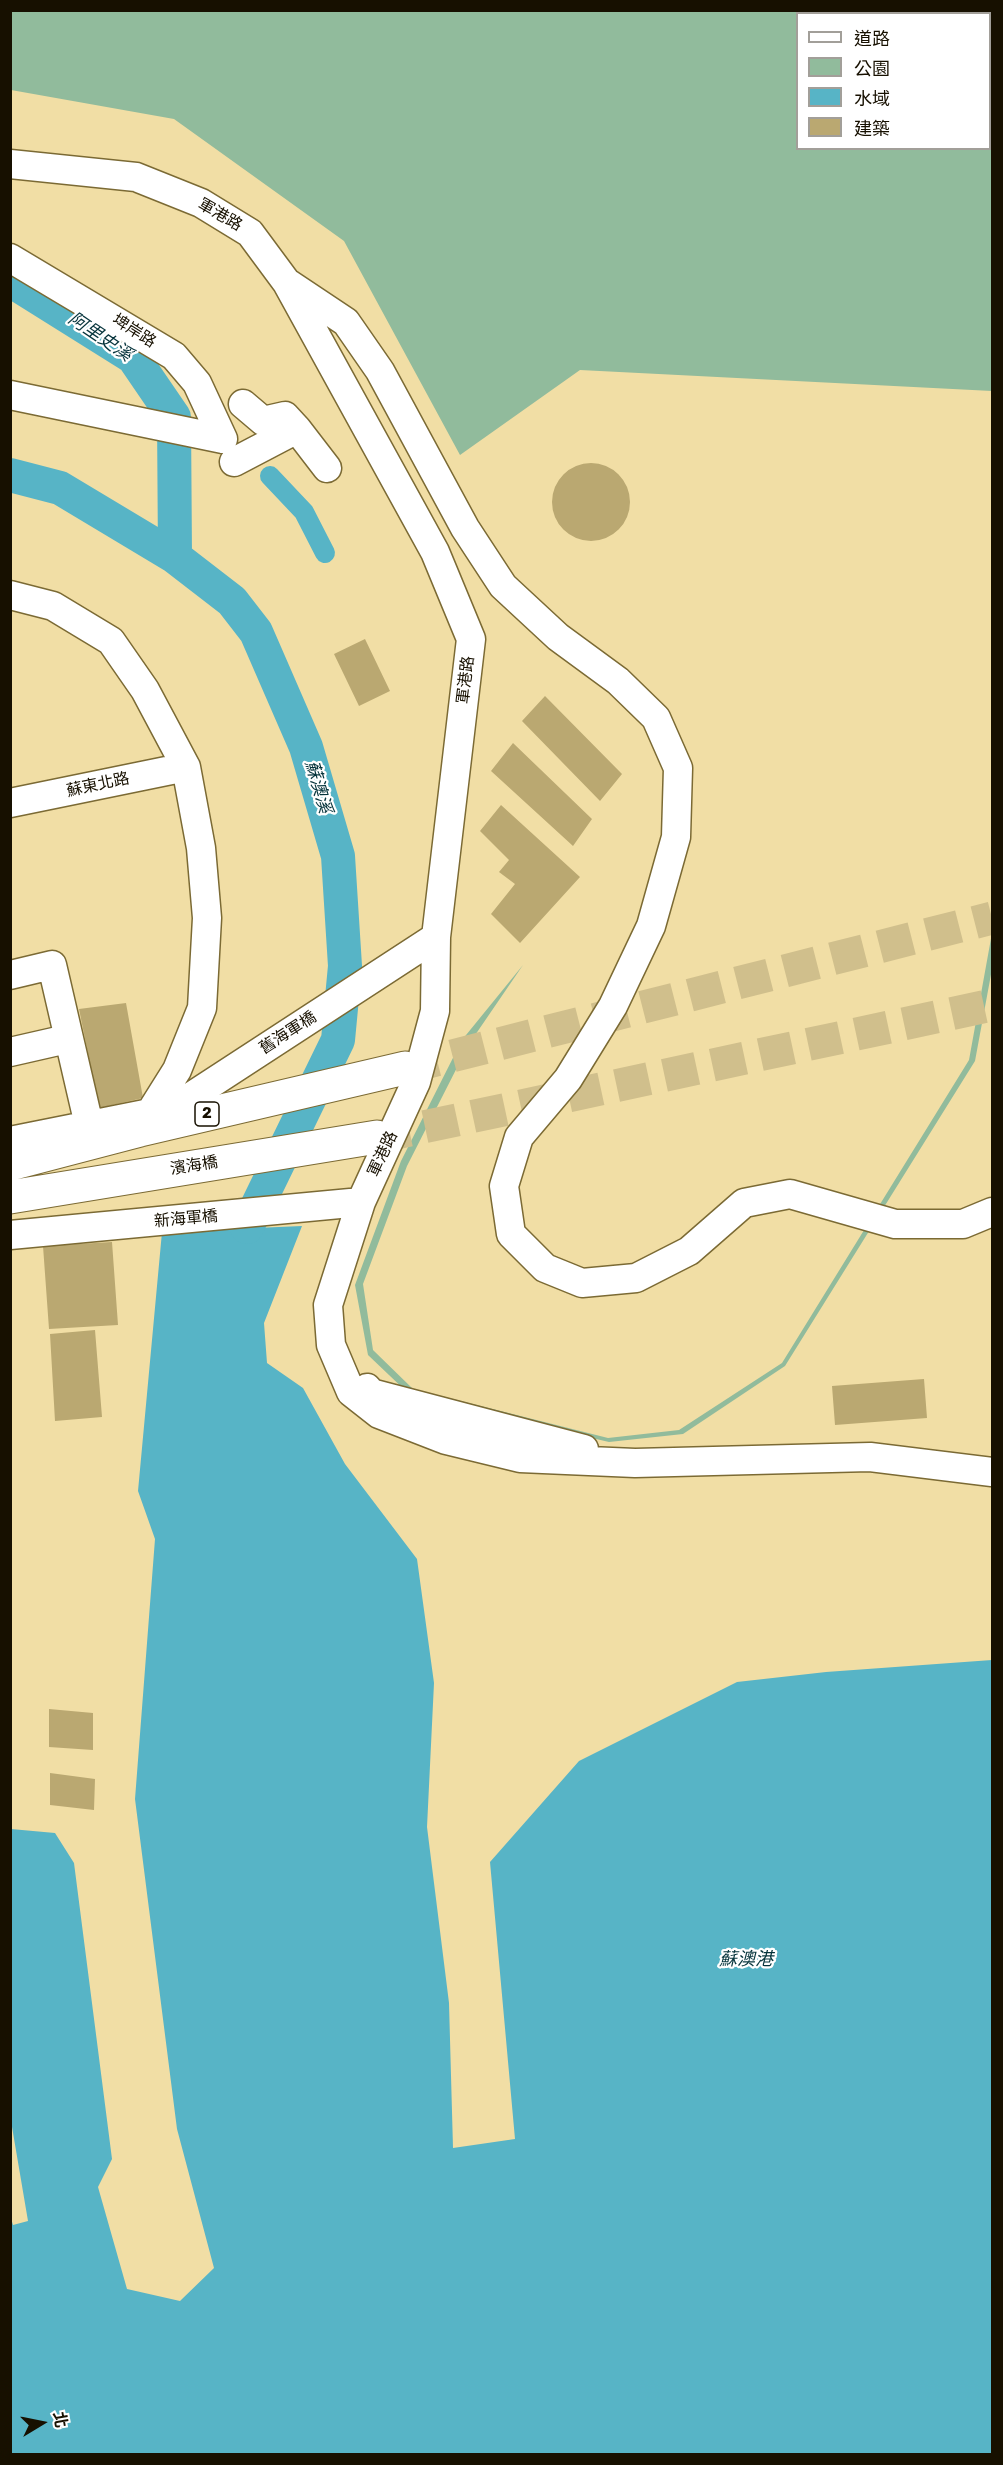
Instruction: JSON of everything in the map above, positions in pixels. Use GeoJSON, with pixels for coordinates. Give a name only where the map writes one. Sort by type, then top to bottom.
{"type":"FeatureCollection","features":[{"type":"Feature","properties":{"kind":"main road","name":"2"},"geometry":{"type":"LineString","coordinates":[[10,1164],[140,1130],[405,1068]]}},
{"type":"Feature","properties":{"kind":"main road","name":"濱海橋"},"geometry":{"type":"LineString","coordinates":[[10,1197],[377,1137]]}},
{"type":"Feature","properties":{"kind":"street","name":"軍港路"},"geometry":{"type":"LineString","coordinates":[[10,164],[136,177],[201,203],[250,233],[287,283],[435,552],[471,639],[436,937],[435,1011],[416,1082],[361,1202],[328,1305],[332,1345],[371,1393],[635,1463],[870,1457],[993,1472]]}},
{"type":"Feature","properties":{"kind":"street","name":"埤岸路"},"geometry":{"type":"LineString","coordinates":[[10,258],[174,356],[197,383],[220,445]]}},
{"type":"Feature","properties":{"kind":"street"},"geometry":{"type":"LineString","coordinates":[[287,283],[346,322],[380,371],[465,528],[503,586],[558,637],[618,681],[656,718],[678,768],[676,837],[651,926],[613,1006],[568,1079],[519,1137],[504,1186],[511,1234],[545,1268],[582,1283],[636,1278],[689,1251],[744,1203],[790,1194],[895,1224],[963,1224],[993,1212]]}},
{"type":"Feature","properties":{"kind":"street"},"geometry":{"type":"LineString","coordinates":[[10,394],[144,423],[220,445],[297,429]]}},
{"type":"Feature","properties":{"kind":"street"},"geometry":{"type":"LineString","coordinates":[[243,404],[263,421],[285,416],[327,468]]}},
{"type":"Feature","properties":{"kind":"street"},"geometry":{"type":"LineString","coordinates":[[10,595],[53,606],[111,641],[145,690],[186,767],[201,848],[207,918],[202,1008],[177,1070],[150,1113],[10,1141]]}},
{"type":"Feature","properties":{"kind":"street","name":"蘇東北路"},"geometry":{"type":"LineString","coordinates":[[10,803],[186,767]]}},
{"type":"Feature","properties":{"kind":"street","name":"舊海軍橋"},"geometry":{"type":"LineString","coordinates":[[140,1130],[436,937]]}},
{"type":"Feature","properties":{"kind":"street"},"geometry":{"type":"LineString","coordinates":[[10,975],[52,965],[89,1125]]}},
{"type":"Feature","properties":{"kind":"street"},"geometry":{"type":"LineString","coordinates":[[10,1052],[68,1039]]}},
{"type":"Feature","properties":{"kind":"street","name":"新海軍橋"},"geometry":{"type":"LineString","coordinates":[[10,1235],[361,1202]]}},
{"type":"Feature","properties":{"kind":"green space"},"geometry":{"type":"Polygon","coordinates":[[[10,11],[992,11],[992,391],[580,370],[460,455],[344,241],[174,119],[11,90],[10,11]]]}},
{"type":"Feature","properties":{"kind":"green space"},"geometry":{"type":"Polygon","coordinates":[[[992,933],[992,969],[975,1061],[785,1366],[683,1434],[609,1442],[410,1395],[368,1355],[355,1285],[401,1161],[462,1040],[523,965],[469,1044],[407,1166],[363,1284],[373,1350],[413,1389],[608,1438],[679,1430],[782,1363],[969,1060],[992,933]]]}},
{"type":"Feature","properties":{"kind":"water","name":"蘇澳港"},"geometry":{"type":"Polygon","coordinates":[[[302,1226],[264,1323],[267,1363],[303,1388],[345,1464],[417,1559],[434,1683],[427,1827],[449,2003],[453,2148],[515,2139],[490,1862],[579,1761],[737,1682],[826,1672],[992,1660],[992,2454],[11,2454],[10,2215],[13,2225],[28,2221],[11,2121],[11,1829],[55,1833],[74,1863],[112,2159],[98,2187],[127,2289],[180,2301],[214,2268],[177,2129],[135,1799],[155,1539],[138,1491],[162,1232],[302,1226]]]}},
{"type":"Feature","properties":{"kind":"building"},"geometry":{"type":"Polygon","coordinates":[[[591,463],[606,466],[619,474],[627,487],[630,502],[627,517],[619,530],[606,538],[591,541],[576,538],[563,530],[555,517],[552,502],[555,487],[563,474],[576,466],[591,463]]]}},
{"type":"Feature","properties":{"kind":"building"},"geometry":{"type":"Polygon","coordinates":[[[365,639],[390,691],[359,706],[334,654],[365,639]]]}},
{"type":"Feature","properties":{"kind":"building"},"geometry":{"type":"Polygon","coordinates":[[[545,696],[622,774],[600,801],[522,721],[545,696]]]}},
{"type":"Feature","properties":{"kind":"building"},"geometry":{"type":"Polygon","coordinates":[[[513,743],[592,819],[573,846],[491,771],[513,743]]]}},
{"type":"Feature","properties":{"kind":"building"},"geometry":{"type":"Polygon","coordinates":[[[501,805],[580,877],[520,943],[491,914],[515,884],[499,872],[509,860],[480,831],[501,805]]]}},
{"type":"Feature","properties":{"kind":"building"},"geometry":{"type":"Polygon","coordinates":[[[126,1003],[143,1098],[99,1108],[79,1009],[126,1003]]]}},
{"type":"Feature","properties":{"kind":"building"},"geometry":{"type":"Polygon","coordinates":[[[112,1242],[118,1325],[49,1329],[43,1246],[112,1242]]]}},
{"type":"Feature","properties":{"kind":"building"},"geometry":{"type":"Polygon","coordinates":[[[95,1330],[102,1417],[55,1421],[50,1334],[95,1330]]]}},
{"type":"Feature","properties":{"kind":"building"},"geometry":{"type":"Polygon","coordinates":[[[924,1379],[927,1418],[835,1425],[832,1386],[924,1379]]]}},
{"type":"Feature","properties":{"kind":"building"},"geometry":{"type":"Polygon","coordinates":[[[49,1709],[93,1713],[93,1750],[49,1747],[49,1709]]]}},
{"type":"Feature","properties":{"kind":"building"},"geometry":{"type":"Polygon","coordinates":[[[50,1773],[95,1779],[94,1810],[50,1805],[50,1773]]]}},
{"type":"Feature","properties":{"kind":"waterway","name":"阿里史溪"},"geometry":{"type":"LineString","coordinates":[[10,280],[133,357],[174,417],[175,557]]}},
{"type":"Feature","properties":{"kind":"waterway","name":"蘇澳溪"},"geometry":{"type":"LineString","coordinates":[[10,475],[60,488],[175,557],[232,601],[256,632],[306,747],[338,856],[345,966],[338,1040],[247,1227]]}},
{"type":"Feature","properties":{"kind":"waterway"},"geometry":{"type":"LineString","coordinates":[[270,476],[304,512],[325,553]]}},
{"type":"Feature","properties":{"kind":"tunnel"},"geometry":{"type":"LineString","coordinates":[[405,1068],[992,918]]}},
{"type":"Feature","properties":{"kind":"tunnel"},"geometry":{"type":"LineString","coordinates":[[377,1137],[992,1005]]}}]}
